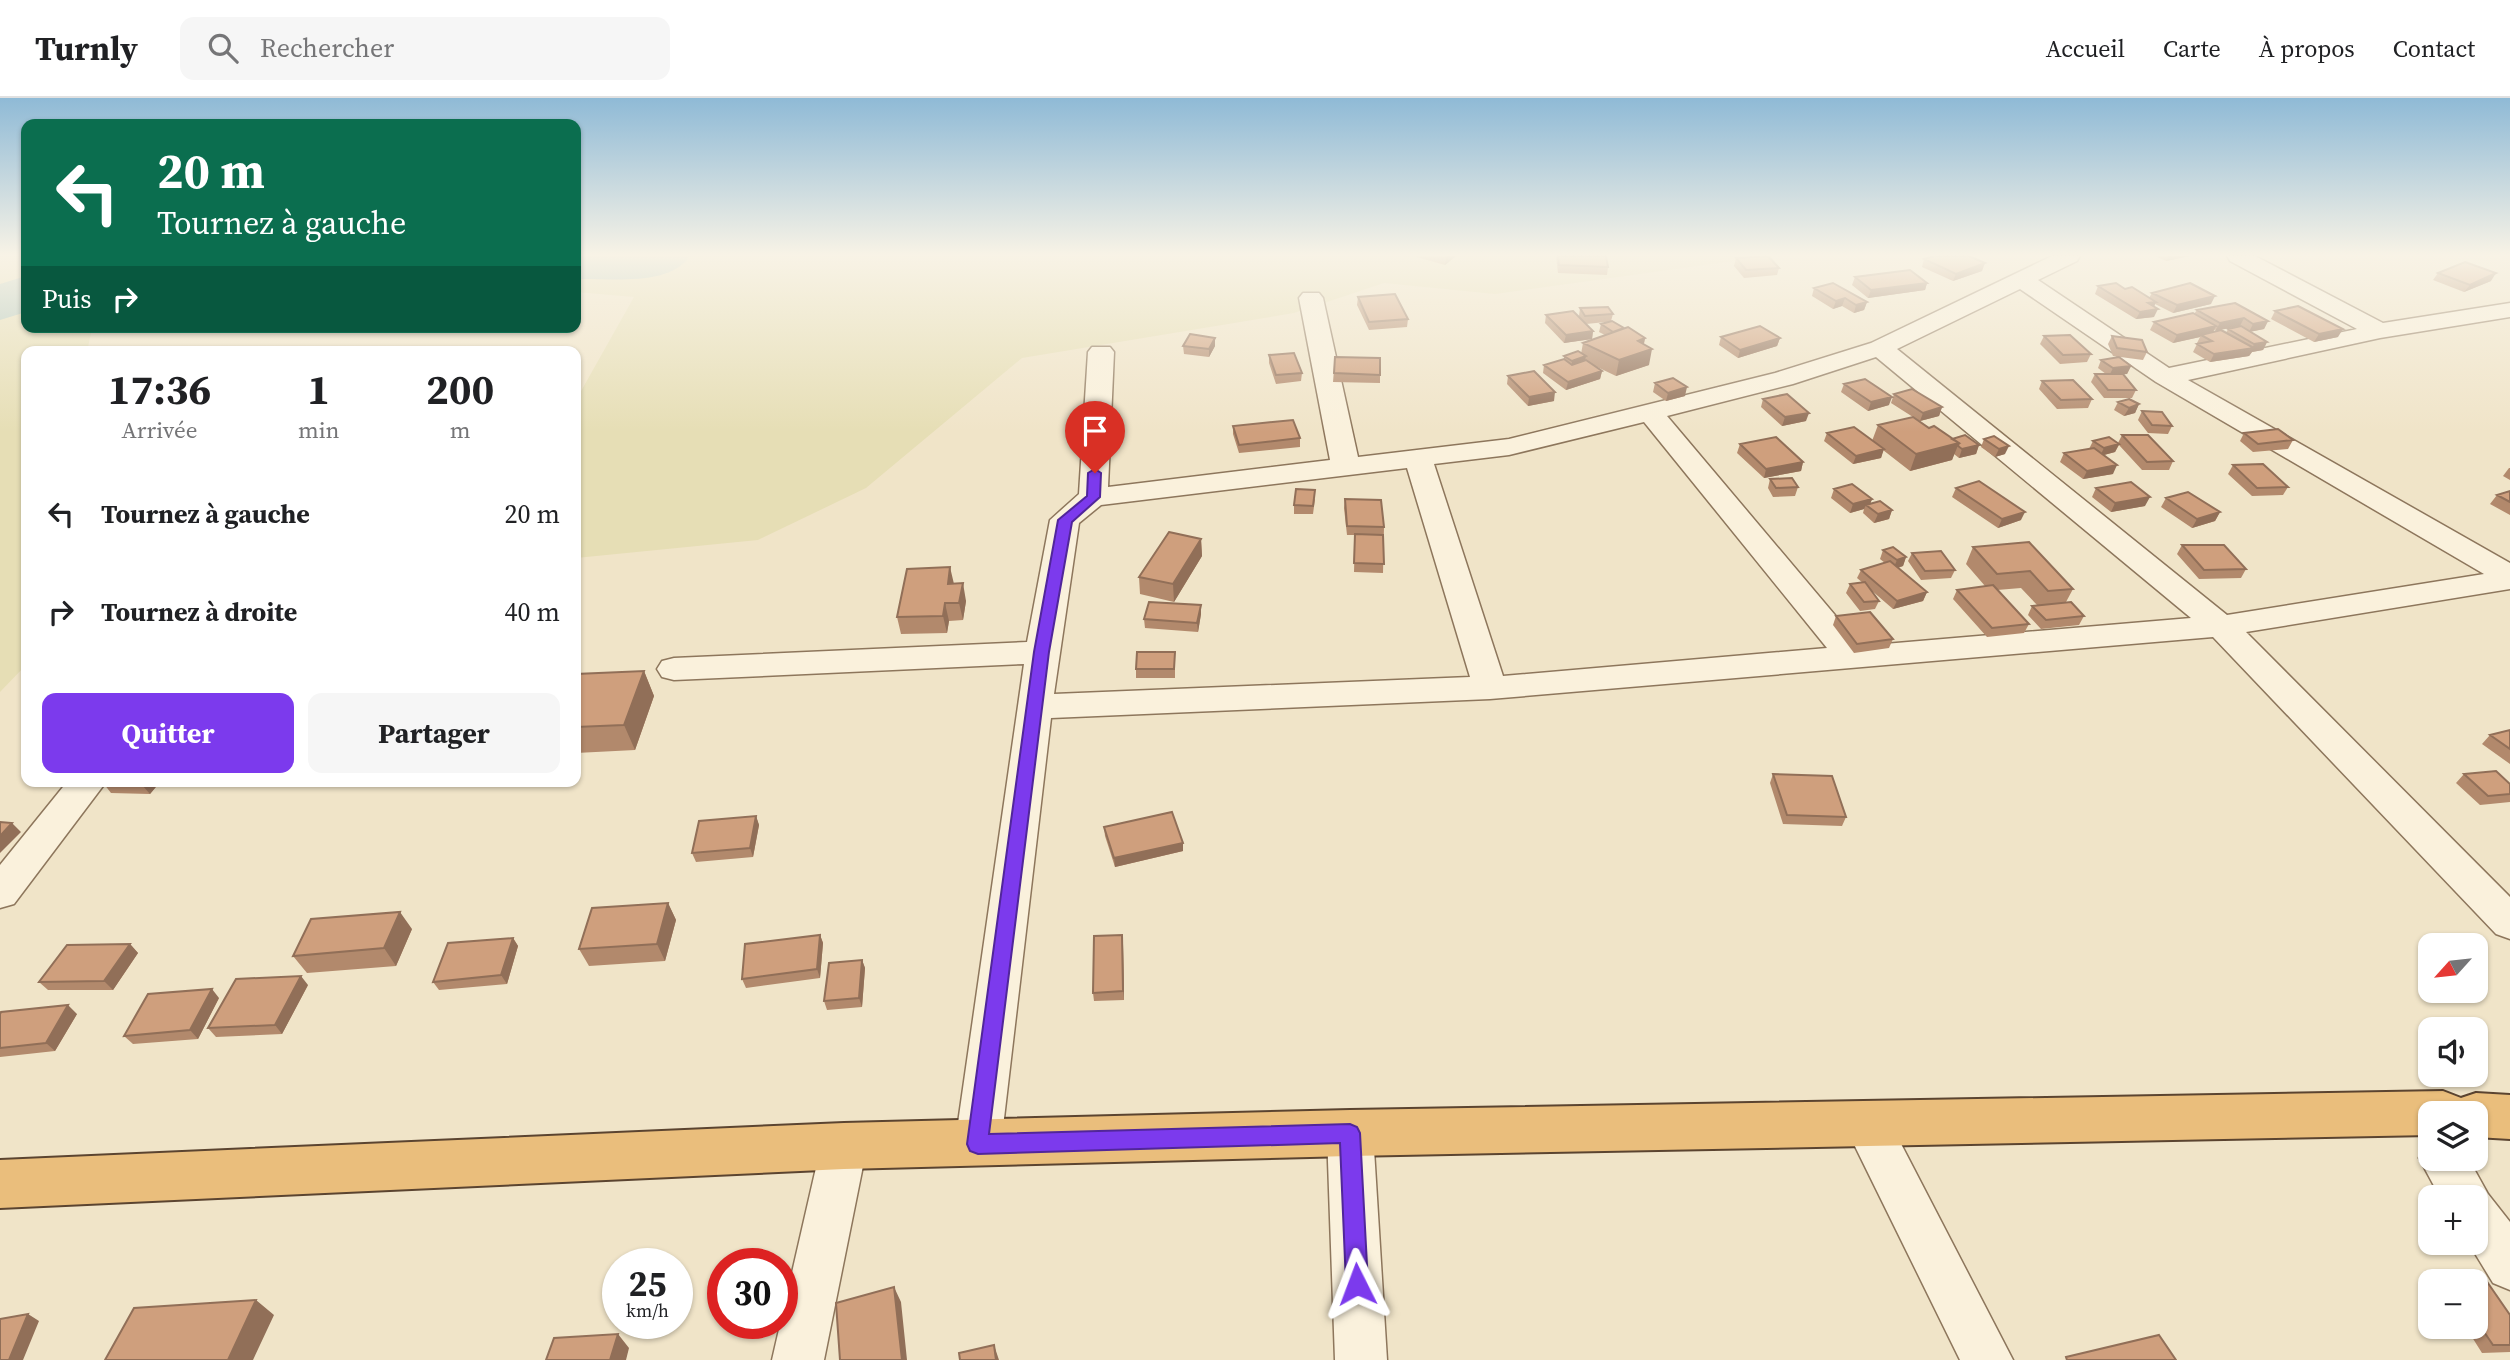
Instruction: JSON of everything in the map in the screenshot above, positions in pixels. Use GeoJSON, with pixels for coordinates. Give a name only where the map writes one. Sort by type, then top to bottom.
{"type":"FeatureCollection","features":[{"type":"Feature","properties":{"kind":"highway"},"geometry":{"type":"LineString","coordinates":[[2488,1116],[2510,1117]]}},
{"type":"Feature","properties":{"kind":"highway"},"geometry":{"type":"LineString","coordinates":[[0,1184],[844,1146],[1350,1133],[2418,1122]]}},
{"type":"Feature","properties":{"kind":"street"},"geometry":{"type":"LineString","coordinates":[[1314,315],[1346,468]]}},
{"type":"Feature","properties":{"kind":"street"},"geometry":{"type":"LineString","coordinates":[[978,1144],[1034,707],[1065,520],[1093,497],[1509,447],[1784,379],[1880,348],[1948,315]]}},
{"type":"Feature","properties":{"kind":"street"},"geometry":{"type":"LineString","coordinates":[[2074,315],[2165,377],[2510,577]]}},
{"type":"Feature","properties":{"kind":"street"},"geometry":{"type":"LineString","coordinates":[[2350,315],[2380,331]]}},
{"type":"Feature","properties":{"kind":"street"},"geometry":{"type":"LineString","coordinates":[[2165,377],[2380,331],[2480,315]]}},
{"type":"Feature","properties":{"kind":"street"},"geometry":{"type":"LineString","coordinates":[[1880,348],[2221,626],[2510,923]]}},
{"type":"Feature","properties":{"kind":"street"},"geometry":{"type":"LineString","coordinates":[[1093,497],[1101,352]]}},
{"type":"Feature","properties":{"kind":"street"},"geometry":{"type":"LineString","coordinates":[[1650,412],[1852,657]]}},
{"type":"Feature","properties":{"kind":"street"},"geometry":{"type":"LineString","coordinates":[[1418,459],[1490,688]]}},
{"type":"Feature","properties":{"kind":"street"},"geometry":{"type":"LineString","coordinates":[[1034,707],[1490,688],[2221,626],[2510,577]]}},
{"type":"Feature","properties":{"kind":"street"},"geometry":{"type":"LineString","coordinates":[[674,669],[1042,652]]}},
{"type":"Feature","properties":{"kind":"street"},"geometry":{"type":"LineString","coordinates":[[0,894],[84,787]]}},
{"type":"Feature","properties":{"kind":"street"},"geometry":{"type":"LineString","coordinates":[[1868,1126],[1987,1360]]}},
{"type":"Feature","properties":{"kind":"street"},"geometry":{"type":"LineString","coordinates":[[1350,1133],[1361,1360]]}},
{"type":"Feature","properties":{"kind":"street"},"geometry":{"type":"LineString","coordinates":[[798,1360],[844,1146]]}},
{"type":"Feature","properties":{"kind":"street"},"geometry":{"type":"LineString","coordinates":[[2488,1231],[2510,1266]]}},
{"type":"Feature","properties":{"kind":"shaded area"},"geometry":{"type":"Polygon","coordinates":[[[0,315],[21,315],[21,333],[91,333],[88,346],[21,346],[21,670],[0,692],[0,315]]]}},
{"type":"Feature","properties":{"kind":"shaded area"},"geometry":{"type":"Polygon","coordinates":[[[624,315],[1283,315],[1022,358],[866,488],[758,540],[581,558],[581,391],[624,315]]]}},
{"type":"Feature","properties":{"kind":"building"},"geometry":{"type":"Polygon","coordinates":[[[1366,315],[1406,315],[1408,319],[1369,322],[1366,315]]]}},
{"type":"Feature","properties":{"kind":"building"},"geometry":{"type":"Polygon","coordinates":[[[1546,315],[1577,315],[1593,331],[1566,335],[1546,315]]]}},
{"type":"Feature","properties":{"kind":"building"},"geometry":{"type":"Polygon","coordinates":[[[2196,315],[2216,326],[2177,335],[2154,322],[2196,315]]]}},
{"type":"Feature","properties":{"kind":"building"},"geometry":{"type":"Polygon","coordinates":[[[2206,315],[2257,315],[2268,321],[2253,324],[2244,318],[2220,323],[2206,315]]]}},
{"type":"Feature","properties":{"kind":"building"},"geometry":{"type":"Polygon","coordinates":[[[2282,315],[2315,315],[2343,329],[2319,334],[2282,315]]]}},
{"type":"Feature","properties":{"kind":"building"},"geometry":{"type":"Polygon","coordinates":[[[1612,321],[1624,328],[1613,332],[1601,324],[1612,321]]]}},
{"type":"Feature","properties":{"kind":"building"},"geometry":{"type":"Polygon","coordinates":[[[1760,326],[1780,338],[1740,350],[1721,337],[1760,326]]]}},
{"type":"Feature","properties":{"kind":"building"},"geometry":{"type":"Polygon","coordinates":[[[2241,326],[2267,342],[2254,344],[2228,329],[2241,326]]]}},
{"type":"Feature","properties":{"kind":"building"},"geometry":{"type":"Polygon","coordinates":[[[1628,327],[1645,338],[1638,341],[1652,349],[1619,360],[1583,343],[1628,327]]]}},
{"type":"Feature","properties":{"kind":"building"},"geometry":{"type":"Polygon","coordinates":[[[2221,330],[2254,348],[2214,354],[2197,344],[2212,341],[2201,335],[2221,330]]]}},
{"type":"Feature","properties":{"kind":"building"},"geometry":{"type":"Polygon","coordinates":[[[1190,334],[1215,338],[1209,349],[1183,346],[1190,334]]]}},
{"type":"Feature","properties":{"kind":"building"},"geometry":{"type":"Polygon","coordinates":[[[2070,335],[2091,354],[2063,355],[2044,336],[2070,335]]]}},
{"type":"Feature","properties":{"kind":"building"},"geometry":{"type":"Polygon","coordinates":[[[2112,336],[2142,340],[2147,352],[2117,348],[2112,336]]]}},
{"type":"Feature","properties":{"kind":"building"},"geometry":{"type":"Polygon","coordinates":[[[1578,351],[1586,356],[1572,361],[1564,356],[1578,351]]]}},
{"type":"Feature","properties":{"kind":"building"},"geometry":{"type":"Polygon","coordinates":[[[1294,353],[1302,373],[1276,375],[1269,355],[1294,353]]]}},
{"type":"Feature","properties":{"kind":"building"},"geometry":{"type":"Polygon","coordinates":[[[1335,357],[1380,358],[1380,375],[1334,373],[1335,357]]]}},
{"type":"Feature","properties":{"kind":"building"},"geometry":{"type":"Polygon","coordinates":[[[2119,357],[2131,366],[2113,368],[2101,360],[2119,357]]]}},
{"type":"Feature","properties":{"kind":"building"},"geometry":{"type":"Polygon","coordinates":[[[1564,359],[1572,365],[1586,360],[1602,371],[1568,382],[1544,365],[1564,359]]]}},
{"type":"Feature","properties":{"kind":"building"},"geometry":{"type":"Polygon","coordinates":[[[1534,371],[1555,392],[1529,397],[1508,376],[1534,371]]]}},
{"type":"Feature","properties":{"kind":"building"},"geometry":{"type":"Polygon","coordinates":[[[2095,374],[2123,374],[2136,390],[2108,390],[2095,374]]]}},
{"type":"Feature","properties":{"kind":"building"},"geometry":{"type":"Polygon","coordinates":[[[1673,378],[1687,387],[1668,393],[1655,383],[1673,378]]]}},
{"type":"Feature","properties":{"kind":"building"},"geometry":{"type":"Polygon","coordinates":[[[1865,379],[1892,397],[1871,402],[1844,384],[1865,379]]]}},
{"type":"Feature","properties":{"kind":"building"},"geometry":{"type":"Polygon","coordinates":[[[2073,380],[2092,399],[2061,400],[2042,381],[2073,380]]]}},
{"type":"Feature","properties":{"kind":"building"},"geometry":{"type":"Polygon","coordinates":[[[1912,389],[1942,407],[1923,413],[1894,394],[1912,389]]]}},
{"type":"Feature","properties":{"kind":"building"},"geometry":{"type":"Polygon","coordinates":[[[1787,394],[1809,413],[1785,417],[1763,399],[1787,394]]]}},
{"type":"Feature","properties":{"kind":"building"},"geometry":{"type":"Polygon","coordinates":[[[2129,399],[2139,404],[2129,408],[2118,402],[2129,399]]]}},
{"type":"Feature","properties":{"kind":"building"},"geometry":{"type":"Polygon","coordinates":[[[2142,411],[2162,412],[2172,426],[2152,425],[2142,411]]]}},
{"type":"Feature","properties":{"kind":"building"},"geometry":{"type":"Polygon","coordinates":[[[1913,417],[1929,428],[1934,426],[1959,443],[1916,454],[1878,425],[1913,417]]]}},
{"type":"Feature","properties":{"kind":"building"},"geometry":{"type":"Polygon","coordinates":[[[1293,420],[1300,438],[1239,445],[1233,426],[1293,420]]]}},
{"type":"Feature","properties":{"kind":"building"},"geometry":{"type":"Polygon","coordinates":[[[1854,427],[1884,449],[1856,456],[1827,433],[1854,427]]]}},
{"type":"Feature","properties":{"kind":"building"},"geometry":{"type":"Polygon","coordinates":[[[2278,429],[2293,440],[2258,444],[2244,433],[2278,429]]]}},
{"type":"Feature","properties":{"kind":"building"},"geometry":{"type":"Polygon","coordinates":[[[1965,435],[1979,445],[1962,449],[1958,446],[1959,443],[1952,439],[1965,435]]]}},
{"type":"Feature","properties":{"kind":"building"},"geometry":{"type":"Polygon","coordinates":[[[2122,435],[2148,435],[2173,461],[2147,462],[2122,435]]]}},
{"type":"Feature","properties":{"kind":"building"},"geometry":{"type":"Polygon","coordinates":[[[1994,436],[2009,446],[1999,449],[1984,439],[1994,436]]]}},
{"type":"Feature","properties":{"kind":"building"},"geometry":{"type":"Polygon","coordinates":[[[1776,437],[1803,462],[1766,469],[1740,444],[1776,437]]]}},
{"type":"Feature","properties":{"kind":"building"},"geometry":{"type":"Polygon","coordinates":[[[2109,437],[2119,444],[2104,448],[2093,441],[2109,437]]]}},
{"type":"Feature","properties":{"kind":"building"},"geometry":{"type":"Polygon","coordinates":[[[2094,448],[2117,465],[2087,471],[2064,453],[2094,448]]]}},
{"type":"Feature","properties":{"kind":"building"},"geometry":{"type":"Polygon","coordinates":[[[2263,464],[2288,487],[2257,488],[2233,465],[2263,464]]]}},
{"type":"Feature","properties":{"kind":"building"},"geometry":{"type":"Polygon","coordinates":[[[1792,478],[1798,487],[1776,488],[1770,479],[1792,478]]]}},
{"type":"Feature","properties":{"kind":"building"},"geometry":{"type":"Polygon","coordinates":[[[1979,481],[2025,512],[2002,519],[1956,488],[1979,481]]]}},
{"type":"Feature","properties":{"kind":"building"},"geometry":{"type":"Polygon","coordinates":[[[2131,482],[2150,497],[2115,503],[2096,488],[2131,482]]]}},
{"type":"Feature","properties":{"kind":"building"},"geometry":{"type":"Polygon","coordinates":[[[1852,484],[1872,499],[1853,504],[1834,489],[1852,484]]]}},
{"type":"Feature","properties":{"kind":"building"},"geometry":{"type":"Polygon","coordinates":[[[1296,489],[1315,490],[1313,506],[1294,505],[1296,489]]]}},
{"type":"Feature","properties":{"kind":"building"},"geometry":{"type":"Polygon","coordinates":[[[2510,491],[2510,502],[2497,495],[2510,491]]]}},
{"type":"Feature","properties":{"kind":"building"},"geometry":{"type":"Polygon","coordinates":[[[2188,492],[2220,512],[2197,519],[2166,498],[2188,492]]]}},
{"type":"Feature","properties":{"kind":"building"},"geometry":{"type":"Polygon","coordinates":[[[1345,499],[1381,500],[1384,527],[1347,526],[1345,499]]]}},
{"type":"Feature","properties":{"kind":"building"},"geometry":{"type":"Polygon","coordinates":[[[1880,501],[1892,510],[1878,514],[1866,505],[1880,501]]]}},
{"type":"Feature","properties":{"kind":"building"},"geometry":{"type":"Polygon","coordinates":[[[1169,532],[1201,539],[1173,584],[1139,577],[1169,532]]]}},
{"type":"Feature","properties":{"kind":"building"},"geometry":{"type":"Polygon","coordinates":[[[1355,534],[1383,535],[1384,564],[1354,563],[1355,534]]]}},
{"type":"Feature","properties":{"kind":"building"},"geometry":{"type":"Polygon","coordinates":[[[2029,542],[2073,589],[2048,591],[2030,571],[1997,574],[1973,547],[2029,542]]]}},
{"type":"Feature","properties":{"kind":"building"},"geometry":{"type":"Polygon","coordinates":[[[2182,545],[2224,545],[2246,569],[2204,570],[2182,545]]]}},
{"type":"Feature","properties":{"kind":"building"},"geometry":{"type":"Polygon","coordinates":[[[1893,547],[1906,557],[1897,560],[1883,550],[1893,547]]]}},
{"type":"Feature","properties":{"kind":"building"},"geometry":{"type":"Polygon","coordinates":[[[1941,551],[1955,570],[1925,571],[1912,553],[1941,551]]]}},
{"type":"Feature","properties":{"kind":"building"},"geometry":{"type":"Polygon","coordinates":[[[1890,561],[1927,592],[1897,601],[1861,570],[1890,561]]]}},
{"type":"Feature","properties":{"kind":"building"},"geometry":{"type":"Polygon","coordinates":[[[950,567],[948,584],[963,583],[959,603],[945,603],[943,616],[897,617],[907,569],[950,567]]]}},
{"type":"Feature","properties":{"kind":"building"},"geometry":{"type":"Polygon","coordinates":[[[1865,582],[1879,601],[1864,602],[1850,584],[1865,582]]]}},
{"type":"Feature","properties":{"kind":"building"},"geometry":{"type":"Polygon","coordinates":[[[1993,585],[2029,624],[1992,628],[1957,590],[1993,585]]]}},
{"type":"Feature","properties":{"kind":"building"},"geometry":{"type":"Polygon","coordinates":[[[1149,602],[1201,605],[1197,623],[1144,619],[1149,602]]]}},
{"type":"Feature","properties":{"kind":"building"},"geometry":{"type":"Polygon","coordinates":[[[2071,602],[2084,616],[2046,620],[2032,606],[2071,602]]]}},
{"type":"Feature","properties":{"kind":"building"},"geometry":{"type":"Polygon","coordinates":[[[1870,612],[1893,639],[1857,644],[1836,616],[1870,612]]]}},
{"type":"Feature","properties":{"kind":"building"},"geometry":{"type":"Polygon","coordinates":[[[1137,652],[1175,652],[1174,669],[1136,669],[1137,652]]]}},
{"type":"Feature","properties":{"kind":"building"},"geometry":{"type":"Polygon","coordinates":[[[644,671],[624,725],[581,727],[581,674],[644,671]]]}},
{"type":"Feature","properties":{"kind":"building"},"geometry":{"type":"Polygon","coordinates":[[[2510,730],[2510,749],[2490,735],[2510,730]]]}},
{"type":"Feature","properties":{"kind":"building"},"geometry":{"type":"Polygon","coordinates":[[[2496,771],[2510,784],[2510,794],[2488,796],[2464,774],[2496,771]]]}},
{"type":"Feature","properties":{"kind":"building"},"geometry":{"type":"Polygon","coordinates":[[[1773,774],[1832,776],[1846,817],[1787,815],[1773,774]]]}},
{"type":"Feature","properties":{"kind":"building"},"geometry":{"type":"Polygon","coordinates":[[[1172,812],[1183,843],[1114,858],[1104,827],[1172,812]]]}},
{"type":"Feature","properties":{"kind":"building"},"geometry":{"type":"Polygon","coordinates":[[[756,816],[750,848],[692,853],[699,821],[756,816]]]}},
{"type":"Feature","properties":{"kind":"building"},"geometry":{"type":"Polygon","coordinates":[[[0,822],[12,823],[0,836],[0,822]]]}},
{"type":"Feature","properties":{"kind":"building"},"geometry":{"type":"Polygon","coordinates":[[[668,903],[657,944],[579,949],[592,908],[668,903]]]}},
{"type":"Feature","properties":{"kind":"building"},"geometry":{"type":"Polygon","coordinates":[[[400,912],[384,948],[293,956],[311,919],[400,912]]]}},
{"type":"Feature","properties":{"kind":"building"},"geometry":{"type":"Polygon","coordinates":[[[820,935],[817,969],[742,979],[745,944],[820,935]]]}},
{"type":"Feature","properties":{"kind":"building"},"geometry":{"type":"Polygon","coordinates":[[[1122,935],[1123,991],[1093,993],[1094,936],[1122,935]]]}},
{"type":"Feature","properties":{"kind":"building"},"geometry":{"type":"Polygon","coordinates":[[[513,938],[501,975],[433,982],[448,943],[513,938]]]}},
{"type":"Feature","properties":{"kind":"building"},"geometry":{"type":"Polygon","coordinates":[[[130,944],[104,981],[39,982],[67,945],[130,944]]]}},
{"type":"Feature","properties":{"kind":"building"},"geometry":{"type":"Polygon","coordinates":[[[862,960],[859,998],[824,1001],[829,963],[862,960]]]}},
{"type":"Feature","properties":{"kind":"building"},"geometry":{"type":"Polygon","coordinates":[[[301,976],[275,1025],[208,1028],[236,979],[301,976]]]}},
{"type":"Feature","properties":{"kind":"building"},"geometry":{"type":"Polygon","coordinates":[[[212,989],[190,1030],[124,1036],[148,994],[212,989]]]}},
{"type":"Feature","properties":{"kind":"building"},"geometry":{"type":"Polygon","coordinates":[[[68,1005],[46,1043],[0,1048],[1,1012],[68,1005]]]}},
{"type":"Feature","properties":{"kind":"building"},"geometry":{"type":"Polygon","coordinates":[[[2488,1283],[2510,1315],[2510,1345],[2493,1345],[2488,1338],[2488,1283]]]}},
{"type":"Feature","properties":{"kind":"building"},"geometry":{"type":"Polygon","coordinates":[[[894,1287],[902,1360],[840,1360],[836,1303],[894,1287]]]}},
{"type":"Feature","properties":{"kind":"building"},"geometry":{"type":"Polygon","coordinates":[[[256,1300],[228,1360],[105,1360],[134,1308],[256,1300]]]}},
{"type":"Feature","properties":{"kind":"building"},"geometry":{"type":"Polygon","coordinates":[[[28,1314],[9,1360],[0,1360],[0,1319],[28,1314]]]}},
{"type":"Feature","properties":{"kind":"building"},"geometry":{"type":"Polygon","coordinates":[[[602,1335],[602,1339],[616,1339],[610,1360],[546,1360],[554,1338],[602,1335]]]}},
{"type":"Feature","properties":{"kind":"building"},"geometry":{"type":"Polygon","coordinates":[[[2159,1335],[2176,1360],[2067,1360],[2066,1357],[2159,1335]]]}},
{"type":"Feature","properties":{"kind":"building"},"geometry":{"type":"Polygon","coordinates":[[[994,1345],[996,1360],[960,1360],[959,1353],[994,1345]]]}},
{"type":"Feature","properties":{"kind":"route"},"geometry":{"type":"LineString","coordinates":[[1095,473],[1093,497],[1065,520],[1042,652],[978,1144],[1350,1133],[1357,1284]]}}]}
